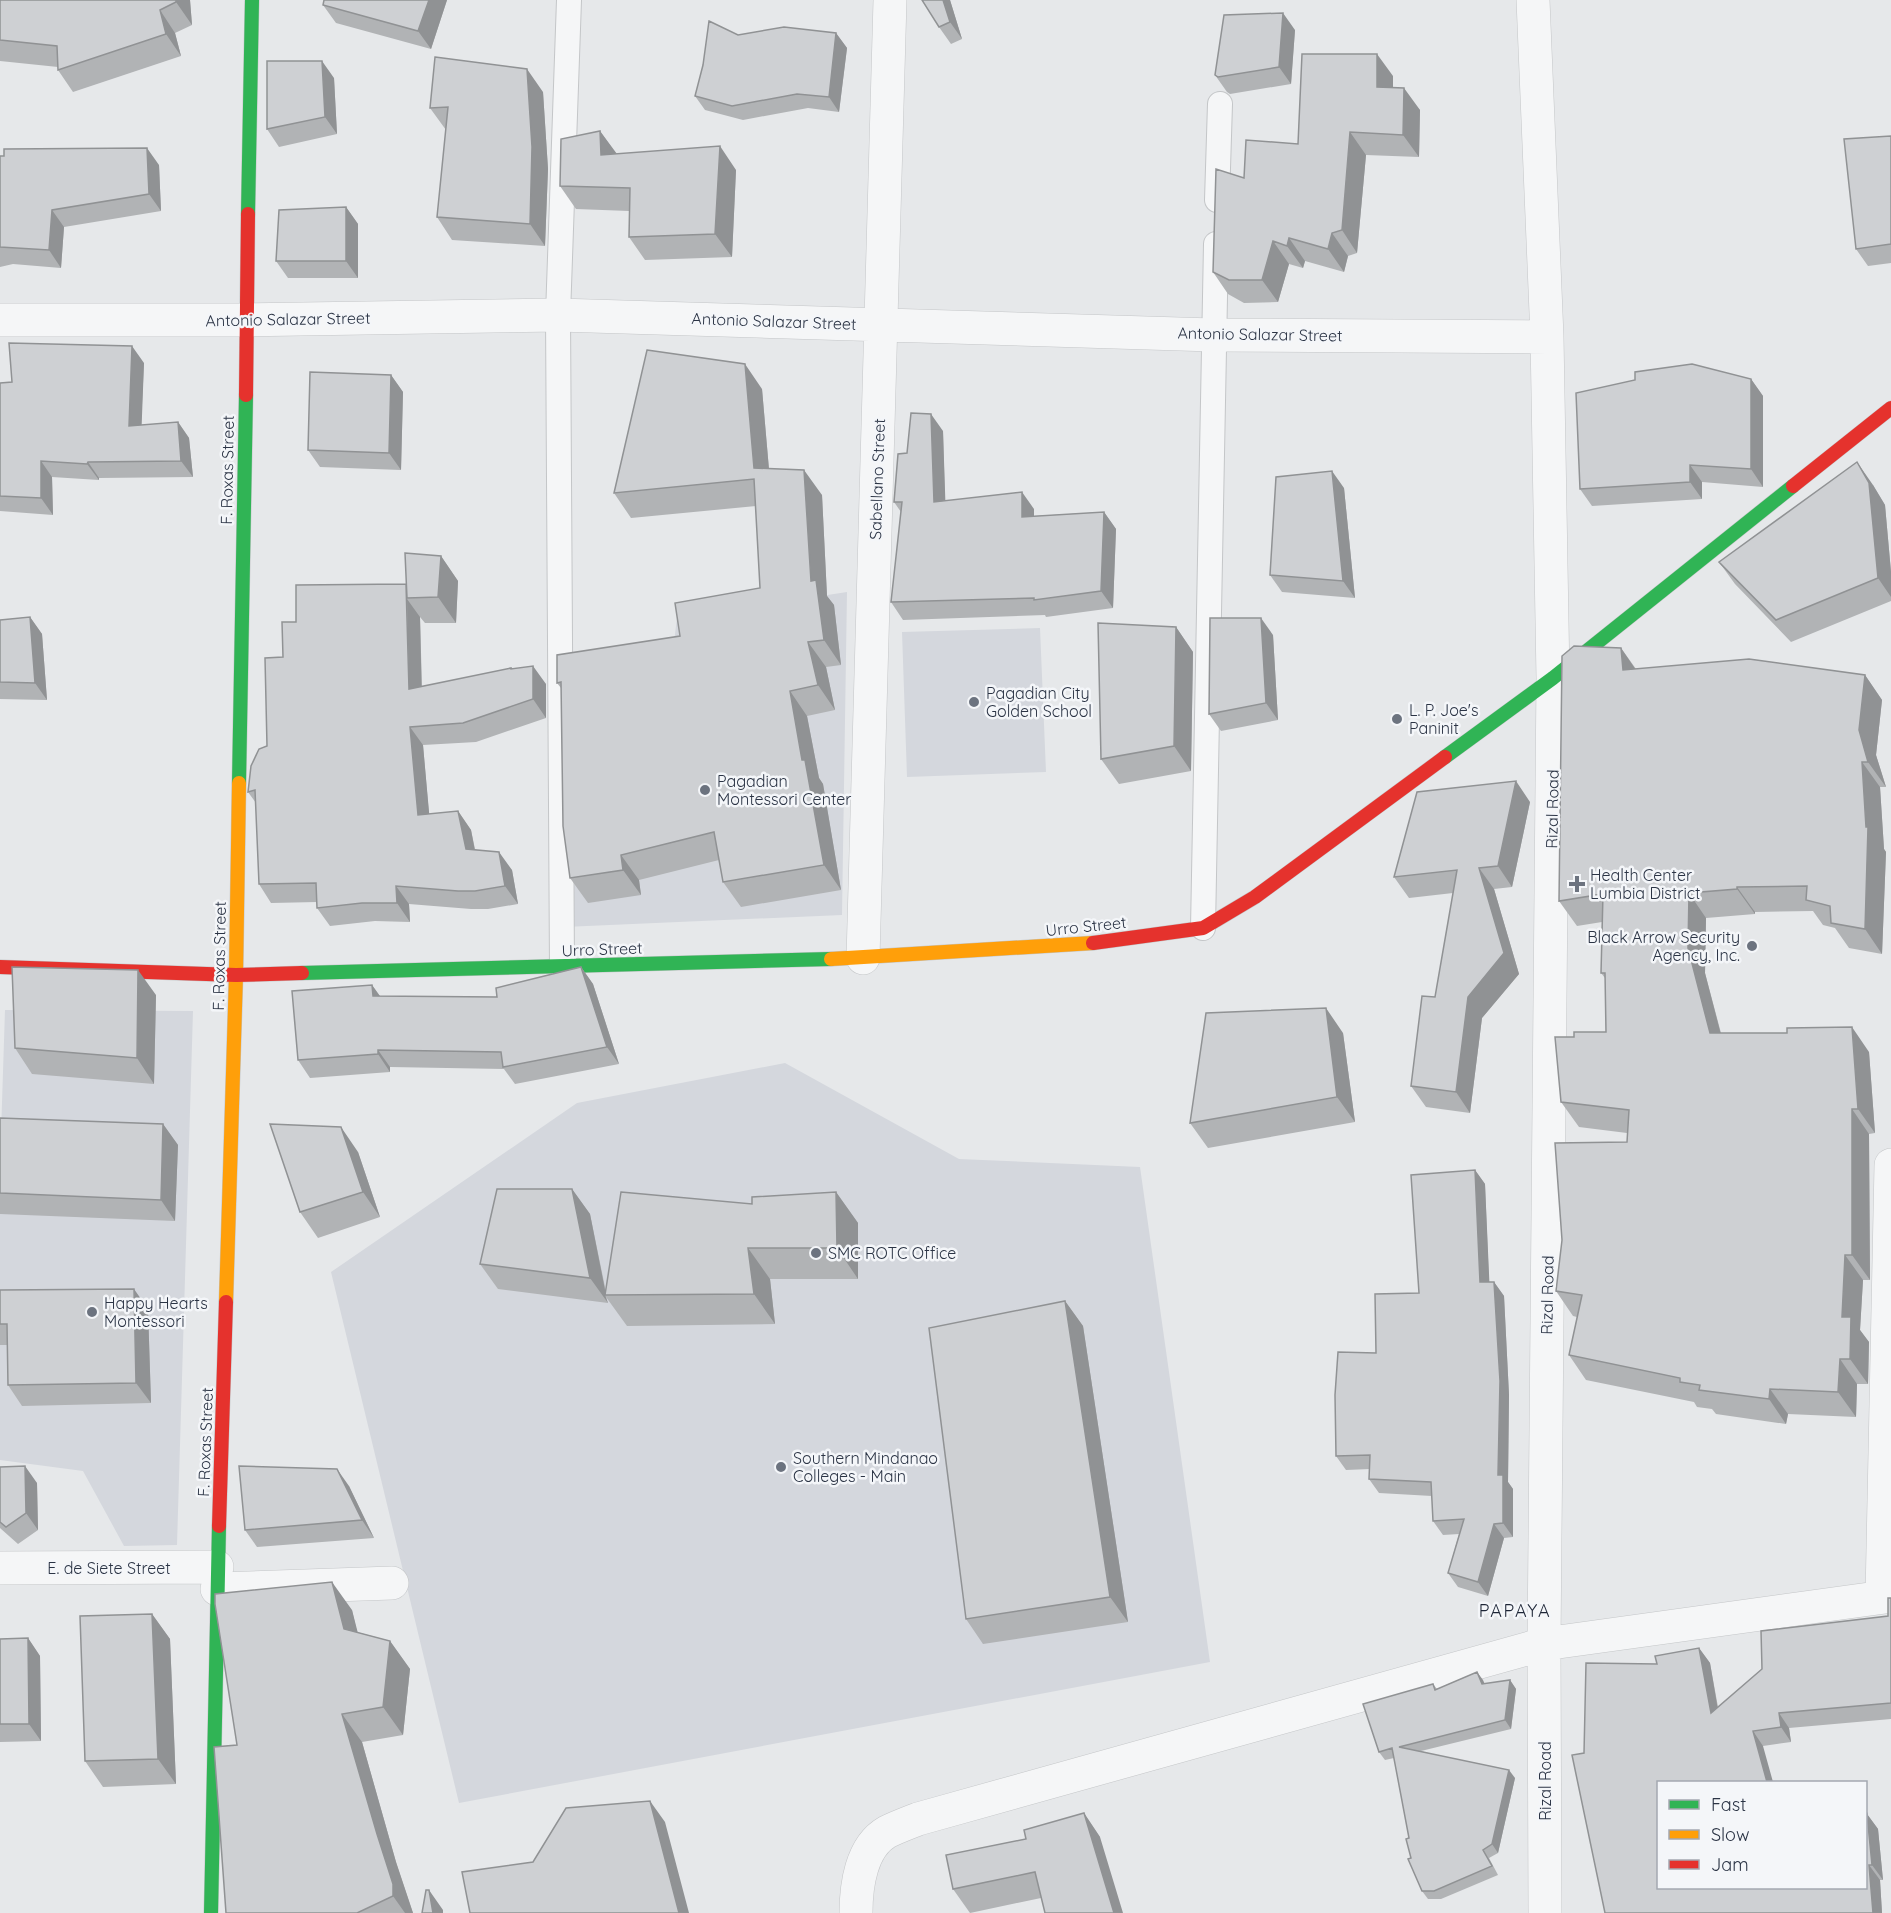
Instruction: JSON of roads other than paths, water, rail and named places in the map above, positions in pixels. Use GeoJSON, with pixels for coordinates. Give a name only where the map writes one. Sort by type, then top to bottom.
{"type":"FeatureCollection","features":[{"type":"Feature","properties":{"kind":"street","name":"F. Roxas Street"},"geometry":{"type":"LineString","coordinates":[[210,1913],[217,1578],[236,975],[252,0]]}},
{"type":"Feature","properties":{"kind":"street","name":"Sabellano Street"},"geometry":{"type":"LineString","coordinates":[[863,958],[890,0]]}},
{"type":"Feature","properties":{"kind":"street","name":"Rizal Road"},"geometry":{"type":"LineString","coordinates":[[1533,0],[1547,337],[1553,678],[1544,1644],[1545,1913]]}},
{"type":"Feature","properties":{"kind":"street","name":"Antonio Salazar Street"},"geometry":{"type":"LineString","coordinates":[[0,320],[246,320],[558,315],[1213,334],[1547,337]]}},
{"type":"Feature","properties":{"kind":"street"},"geometry":{"type":"LineString","coordinates":[[1203,928],[1255,897],[1553,678],[1891,408]]}},
{"type":"Feature","properties":{"kind":"street","name":"Urro Street"},"geometry":{"type":"LineString","coordinates":[[0,967],[236,975],[863,958],[1094,943],[1203,928]]}},
{"type":"Feature","properties":{"kind":"street"},"geometry":{"type":"LineString","coordinates":[[856,1913],[856,1892],[861,1868],[871,1849],[885,1833],[918,1819],[1544,1644],[1886,1596],[1891,1165]]}},
{"type":"Feature","properties":{"kind":"street","name":"E. de Siete Street"},"geometry":{"type":"LineString","coordinates":[[0,1568],[392,1583]]}},
{"type":"Feature","properties":{"kind":"lane"},"geometry":{"type":"LineString","coordinates":[[562,967],[558,315],[569,0]]}},
{"type":"Feature","properties":{"kind":"lane"},"geometry":{"type":"LineString","coordinates":[[1203,928],[1213,334],[1220,104]]}},
{"type":"Feature","properties":{"kind":"place","name":"Pagadian City Golden School"},"geometry":{"type":"Point","coordinates":[974,702]}},
{"type":"Feature","properties":{"kind":"place","name":"L. P. Joe's Paninit"},"geometry":{"type":"Point","coordinates":[1397,719]}},
{"type":"Feature","properties":{"kind":"place","name":"Pagadian Montessori Center"},"geometry":{"type":"Point","coordinates":[705,790]}},
{"type":"Feature","properties":{"kind":"place","name":"Health Center Lumbia District"},"geometry":{"type":"Point","coordinates":[1577,884]}},
{"type":"Feature","properties":{"kind":"place","name":"Black Arrow Security Agency, Inc."},"geometry":{"type":"Point","coordinates":[1752,946]}},
{"type":"Feature","properties":{"kind":"place","name":"SMC ROTC Office"},"geometry":{"type":"Point","coordinates":[816,1253]}},
{"type":"Feature","properties":{"kind":"place","name":"Happy Hearts Montessori"},"geometry":{"type":"Point","coordinates":[92,1312]}},
{"type":"Feature","properties":{"kind":"place","name":"Southern Mindanao Colleges - Main"},"geometry":{"type":"Point","coordinates":[781,1467]}},
{"type":"Feature","properties":{"kind":"district","name":"PAPAYA"},"geometry":{"type":"Point","coordinates":[1515,1610]}}]}
